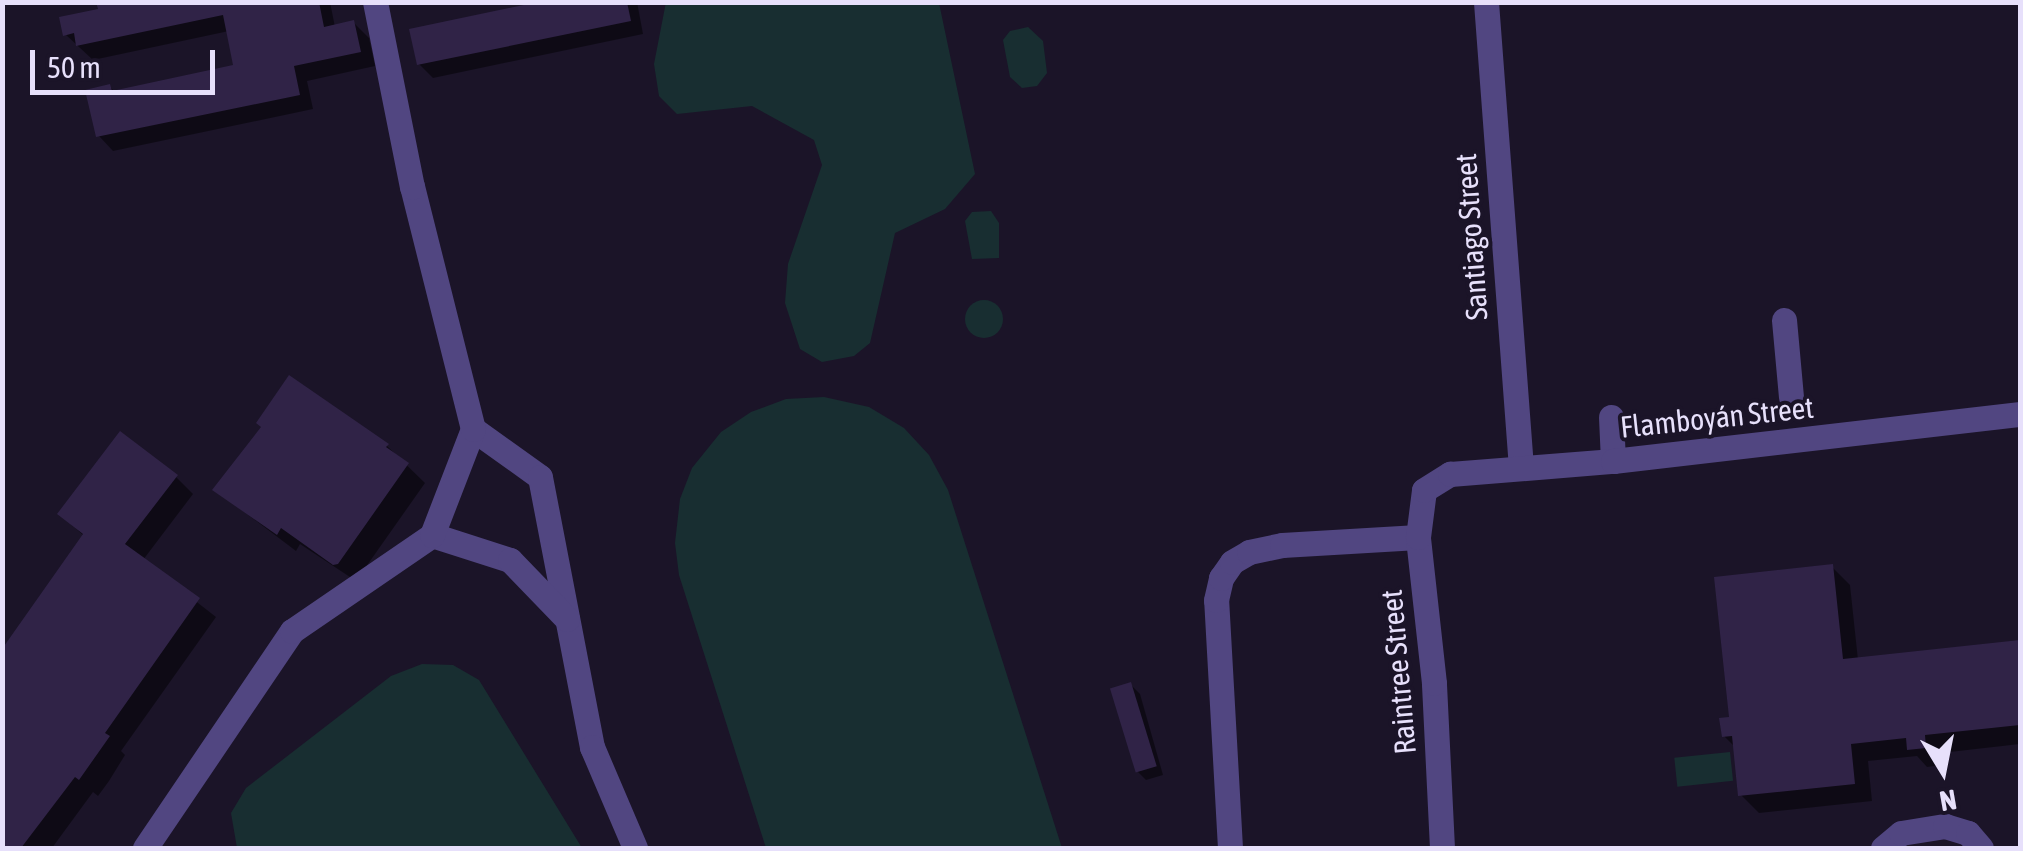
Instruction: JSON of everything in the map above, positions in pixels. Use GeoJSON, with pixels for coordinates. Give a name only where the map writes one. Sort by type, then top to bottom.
{"type":"FeatureCollection","features":[{"type":"Feature","properties":{"kind":"street"},"geometry":{"type":"LineString","coordinates":[[144,848],[292,631],[432,534],[472,429],[412,187],[375,2]]}},
{"type":"Feature","properties":{"kind":"street","name":"Santiago Street"},"geometry":{"type":"LineString","coordinates":[[1486,2],[1520,466]]}},
{"type":"Feature","properties":{"kind":"street"},"geometry":{"type":"LineString","coordinates":[[1784,320],[1792,397]]}},
{"type":"Feature","properties":{"kind":"street","name":"Flamboyán Street"},"geometry":{"type":"LineString","coordinates":[[1424,490],[1450,474],[1613,461],[2020,414]]}},
{"type":"Feature","properties":{"kind":"street"},"geometry":{"type":"LineString","coordinates":[[1611,417],[1613,461]]}},
{"type":"Feature","properties":{"kind":"street"},"geometry":{"type":"LineString","coordinates":[[472,429],[540,476],[592,746],[636,848]]}},
{"type":"Feature","properties":{"kind":"street","name":"Raintree Street"},"geometry":{"type":"LineString","coordinates":[[1424,490],[1418,537],[1435,701],[1442,848]]}},
{"type":"Feature","properties":{"kind":"street"},"geometry":{"type":"LineString","coordinates":[[432,534],[510,560],[567,619]]}},
{"type":"Feature","properties":{"kind":"street"},"geometry":{"type":"LineString","coordinates":[[1230,848],[1216,600],[1221,578],[1232,562],[1249,552],[1282,545],[1418,537]]}},
{"type":"Feature","properties":{"kind":"street"},"geometry":{"type":"LineString","coordinates":[[1882,848],[1900,833],[1945,826],[1968,833],[1982,848]]}},
{"type":"Feature","properties":{"kind":"green space"},"geometry":{"type":"Polygon","coordinates":[[[666,2],[939,3],[975,174],[945,209],[895,233],[870,343],[854,356],[822,362],[800,349],[785,303],[788,264],[822,165],[814,140],[752,106],[677,114],[659,96],[654,64],[666,2]]]}},
{"type":"Feature","properties":{"kind":"green space"},"geometry":{"type":"Polygon","coordinates":[[[1028,27],[1043,41],[1047,73],[1037,86],[1022,88],[1010,77],[1003,40],[1010,31],[1028,27]]]}},
{"type":"Feature","properties":{"kind":"green space"},"geometry":{"type":"Polygon","coordinates":[[[991,211],[999,223],[999,258],[972,259],[965,221],[972,212],[991,211]]]}},
{"type":"Feature","properties":{"kind":"green space"},"geometry":{"type":"Polygon","coordinates":[[[984,300],[997,306],[1003,319],[997,332],[984,338],[971,332],[965,319],[971,306],[984,300]]]}},
{"type":"Feature","properties":{"kind":"green space"},"geometry":{"type":"Polygon","coordinates":[[[824,397],[869,407],[904,428],[929,455],[948,490],[1062,848],[766,848],[679,575],[675,543],[680,499],[692,468],[721,432],[751,412],[786,399],[824,397]]]}},
{"type":"Feature","properties":{"kind":"green space"},"geometry":{"type":"Polygon","coordinates":[[[422,664],[453,665],[479,680],[582,848],[237,848],[231,813],[246,788],[391,676],[422,664]]]}},
{"type":"Feature","properties":{"kind":"green space"},"geometry":{"type":"Polygon","coordinates":[[[1730,752],[1733,781],[1677,787],[1674,758],[1730,752]]]}},
{"type":"Feature","properties":{"kind":"building"},"geometry":{"type":"Polygon","coordinates":[[[96,2],[319,2],[324,27],[354,20],[361,52],[294,66],[300,95],[96,137],[85,90],[110,84],[112,91],[233,65],[223,15],[76,46],[74,33],[63,36],[59,17],[98,9],[96,2]]]}},
{"type":"Feature","properties":{"kind":"building"},"geometry":{"type":"Polygon","coordinates":[[[538,2],[627,2],[631,21],[417,65],[409,29],[538,2]]]}},
{"type":"Feature","properties":{"kind":"building"},"geometry":{"type":"Polygon","coordinates":[[[289,375],[389,444],[386,447],[409,463],[338,564],[333,565],[281,528],[277,535],[212,490],[261,427],[256,423],[289,375]]]}},
{"type":"Feature","properties":{"kind":"building"},"geometry":{"type":"Polygon","coordinates":[[[120,431],[178,475],[125,544],[200,598],[105,733],[110,736],[79,780],[75,777],[21,848],[2,848],[2,649],[83,534],[57,514],[120,431]]]}},
{"type":"Feature","properties":{"kind":"building"},"geometry":{"type":"Polygon","coordinates":[[[1833,564],[1843,659],[2020,640],[2020,725],[1925,735],[1926,748],[1907,750],[1906,738],[1851,744],[1855,784],[1738,796],[1732,736],[1722,737],[1719,718],[1729,717],[1714,577],[1833,564]]]}},
{"type":"Feature","properties":{"kind":"building"},"geometry":{"type":"Polygon","coordinates":[[[1131,682],[1157,766],[1136,773],[1110,688],[1131,682]]]}}]}
